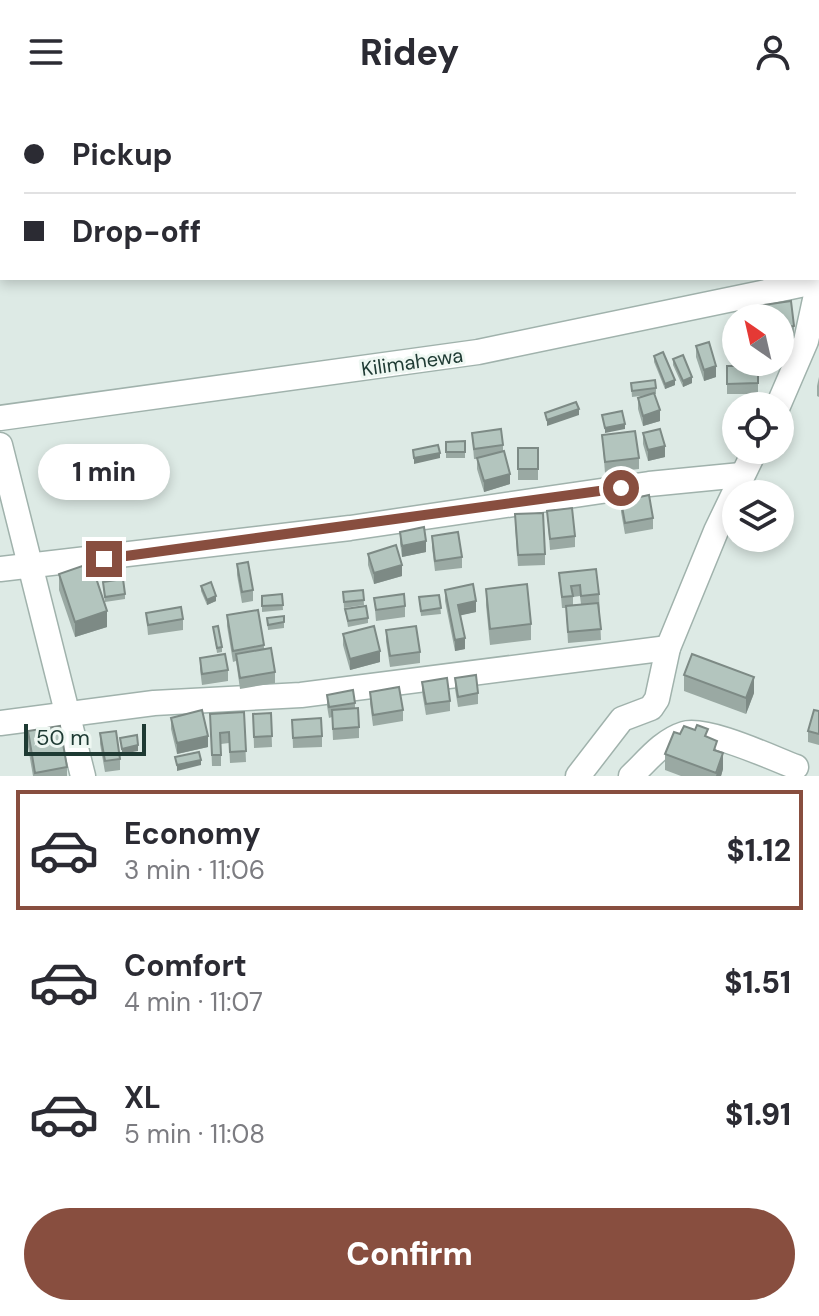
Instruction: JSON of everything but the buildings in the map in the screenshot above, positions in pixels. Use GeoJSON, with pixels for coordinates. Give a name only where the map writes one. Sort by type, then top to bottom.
{"type":"FeatureCollection","features":[{"type":"Feature","properties":{"kind":"street"},"geometry":{"type":"LineString","coordinates":[[784,392],[806,341],[819,281]]}},
{"type":"Feature","properties":{"kind":"street","name":"Kilimahewa"},"geometry":{"type":"LineString","coordinates":[[0,418],[478,352],[819,281]]}},
{"type":"Feature","properties":{"kind":"street"},"geometry":{"type":"LineString","coordinates":[[0,445],[83,776]]}},
{"type":"Feature","properties":{"kind":"street"},"geometry":{"type":"LineString","coordinates":[[578,776],[622,719],[651,708],[668,648],[747,464]]}},
{"type":"Feature","properties":{"kind":"street"},"geometry":{"type":"LineString","coordinates":[[0,569],[350,528],[649,484],[741,475]]}},
{"type":"Feature","properties":{"kind":"street"},"geometry":{"type":"LineString","coordinates":[[0,723],[154,703],[301,695],[668,648]]}},
{"type":"Feature","properties":{"kind":"street"},"geometry":{"type":"LineString","coordinates":[[631,776],[659,748],[688,732],[704,734],[796,767]]}},
{"type":"Feature","properties":{"kind":"route"},"geometry":{"type":"LineString","coordinates":[[104,559],[194,545],[350,528],[621,488]]}}]}
